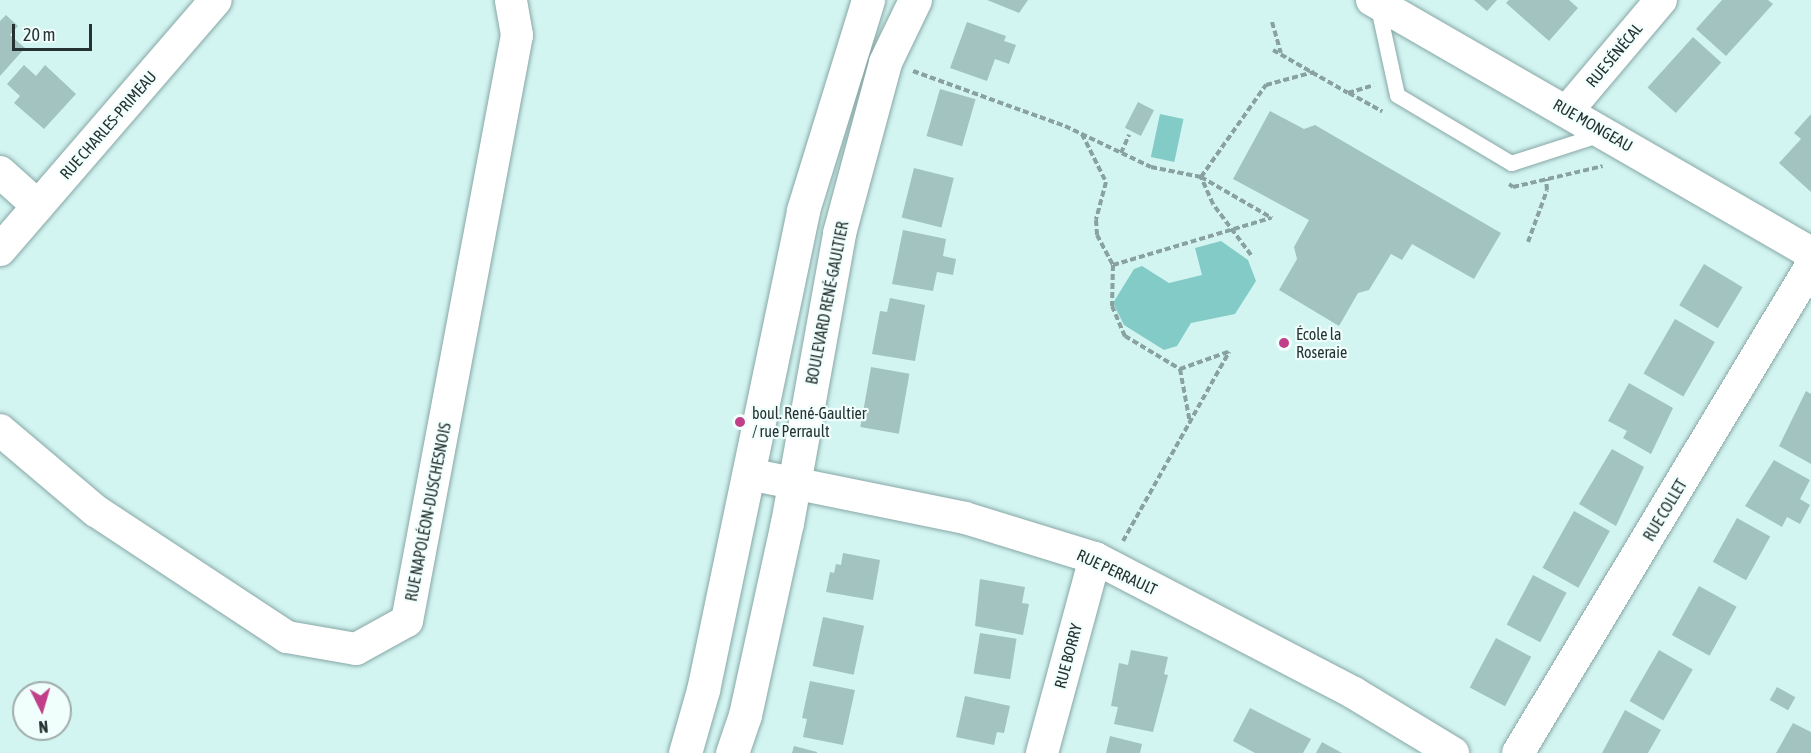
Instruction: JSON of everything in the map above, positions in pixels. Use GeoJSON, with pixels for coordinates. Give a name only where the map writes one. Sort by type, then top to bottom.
{"type":"FeatureCollection","features":[{"type":"Feature","properties":{"kind":"street","name":"RUE CHARLES-PRIMEAU"},"geometry":{"type":"LineString","coordinates":[[0,250],[216,0]]}},
{"type":"Feature","properties":{"kind":"street","name":"RUE NAPOLÉON-DUSCHESNOIS"},"geometry":{"type":"LineString","coordinates":[[0,430],[96,511],[286,636],[356,649],[407,621],[517,35],[511,0]]}},
{"type":"Feature","properties":{"kind":"street"},"geometry":{"type":"LineString","coordinates":[[685,753],[703,690],[803,210],[868,0]]}},
{"type":"Feature","properties":{"kind":"street","name":"BOULEVARD RENÉ-GAULTIER"},"geometry":{"type":"LineString","coordinates":[[732,753],[745,715],[794,483],[839,233],[885,62],[915,0]]}},
{"type":"Feature","properties":{"kind":"street","name":"RUE SÉNÉCAL"},"geometry":{"type":"LineString","coordinates":[[1568,110],[1661,0]]}},
{"type":"Feature","properties":{"kind":"street","name":"RUE MONGEAU"},"geometry":{"type":"LineString","coordinates":[[1375,2],[1568,110],[1811,253]]}},
{"type":"Feature","properties":{"kind":"street"},"geometry":{"type":"LineString","coordinates":[[0,172],[38,206]]}},
{"type":"Feature","properties":{"kind":"street","name":"RUE COLLET"},"geometry":{"type":"LineString","coordinates":[[1518,753],[1811,266]]}},
{"type":"Feature","properties":{"kind":"street","name":"RUE PERRAULT"},"geometry":{"type":"LineString","coordinates":[[749,474],[966,518],[1102,562],[1354,693],[1453,753]]}},
{"type":"Feature","properties":{"kind":"street","name":"RUE BORRY"},"geometry":{"type":"LineString","coordinates":[[1042,753],[1102,562]]}},
{"type":"Feature","properties":{"kind":"lane"},"geometry":{"type":"LineString","coordinates":[[1375,2],[1397,95],[1511,163],[1606,133]]}},
{"type":"Feature","properties":{"kind":"path"},"geometry":{"type":"LineString","coordinates":[[1272,22],[1282,55]]}},
{"type":"Feature","properties":{"kind":"path"},"geometry":{"type":"LineString","coordinates":[[1273,50],[1386,113]]}},
{"type":"Feature","properties":{"kind":"path"},"geometry":{"type":"LineString","coordinates":[[885,62],[1082,134],[1151,167],[1201,177],[1272,218],[1113,265]]}},
{"type":"Feature","properties":{"kind":"path"},"geometry":{"type":"LineString","coordinates":[[1201,177],[1266,85],[1314,72]]}},
{"type":"Feature","properties":{"kind":"path"},"geometry":{"type":"LineString","coordinates":[[1348,93],[1378,84]]}},
{"type":"Feature","properties":{"kind":"path"},"geometry":{"type":"LineString","coordinates":[[1082,134],[1106,182],[1096,220],[1097,235],[1113,265],[1112,306],[1125,336],[1180,369],[1190,423]]}},
{"type":"Feature","properties":{"kind":"path"},"geometry":{"type":"LineString","coordinates":[[1121,153],[1130,135]]}},
{"type":"Feature","properties":{"kind":"path"},"geometry":{"type":"LineString","coordinates":[[1528,242],[1546,190],[1545,152]]}},
{"type":"Feature","properties":{"kind":"path"},"geometry":{"type":"LineString","coordinates":[[1201,177],[1213,204],[1251,255]]}},
{"type":"Feature","properties":{"kind":"path"},"geometry":{"type":"LineString","coordinates":[[1102,562],[1190,423],[1229,352],[1180,369]]}},
{"type":"Feature","properties":{"kind":"shaded area"},"geometry":{"type":"Polygon","coordinates":[[[1160,114],[1183,119],[1174,162],[1151,157],[1160,114]]]}},
{"type":"Feature","properties":{"kind":"shaded area"},"geometry":{"type":"Polygon","coordinates":[[[1221,241],[1248,260],[1256,281],[1235,314],[1191,323],[1177,346],[1164,350],[1124,325],[1113,303],[1134,269],[1142,266],[1169,283],[1202,275],[1195,248],[1221,241]]]}},
{"type":"Feature","properties":{"kind":"building"},"geometry":{"type":"Polygon","coordinates":[[[987,0],[1028,0],[1019,13],[987,0]]]}},
{"type":"Feature","properties":{"kind":"building"},"geometry":{"type":"Polygon","coordinates":[[[1474,0],[1497,0],[1487,11],[1474,0]]]}},
{"type":"Feature","properties":{"kind":"building"},"geometry":{"type":"Polygon","coordinates":[[[1509,0],[1569,0],[1578,8],[1549,41],[1506,3],[1509,0]]]}},
{"type":"Feature","properties":{"kind":"building"},"geometry":{"type":"Polygon","coordinates":[[[1722,0],[1768,0],[1773,4],[1726,56],[1696,29],[1722,0]]]}},
{"type":"Feature","properties":{"kind":"building"},"geometry":{"type":"Polygon","coordinates":[[[6,15],[18,26],[10,35],[25,48],[0,76],[0,21],[6,15]]]}},
{"type":"Feature","properties":{"kind":"building"},"geometry":{"type":"Polygon","coordinates":[[[967,22],[1006,36],[1004,41],[1016,45],[1009,64],[995,59],[987,81],[950,68],[967,22]]]}},
{"type":"Feature","properties":{"kind":"building"},"geometry":{"type":"Polygon","coordinates":[[[1693,37],[1721,62],[1676,113],[1647,88],[1693,37]]]}},
{"type":"Feature","properties":{"kind":"building"},"geometry":{"type":"Polygon","coordinates":[[[24,65],[36,76],[45,65],[76,94],[44,129],[14,103],[20,96],[7,84],[24,65]]]}},
{"type":"Feature","properties":{"kind":"building"},"geometry":{"type":"Polygon","coordinates":[[[940,89],[976,99],[962,146],[926,136],[940,89]]]}},
{"type":"Feature","properties":{"kind":"building"},"geometry":{"type":"Polygon","coordinates":[[[1138,102],[1154,110],[1141,136],[1125,128],[1138,102]]]}},
{"type":"Feature","properties":{"kind":"building","name":"École la Roseraie"},"geometry":{"type":"Polygon","coordinates":[[[1270,111],[1304,129],[1315,125],[1501,233],[1474,279],[1412,244],[1402,260],[1391,254],[1369,290],[1358,293],[1339,326],[1279,290],[1297,259],[1294,247],[1309,220],[1233,179],[1270,111]]]}},
{"type":"Feature","properties":{"kind":"building"},"geometry":{"type":"Polygon","coordinates":[[[1811,114],[1811,192],[1779,163],[1801,139],[1794,133],[1811,114]]]}},
{"type":"Feature","properties":{"kind":"building"},"geometry":{"type":"Polygon","coordinates":[[[914,168],[954,178],[941,227],[902,217],[914,168]]]}},
{"type":"Feature","properties":{"kind":"building"},"geometry":{"type":"Polygon","coordinates":[[[903,230],[946,239],[943,256],[956,259],[953,275],[937,272],[933,291],[892,284],[903,230]]]}},
{"type":"Feature","properties":{"kind":"building"},"geometry":{"type":"Polygon","coordinates":[[[1704,264],[1743,287],[1718,328],[1679,305],[1704,264]]]}},
{"type":"Feature","properties":{"kind":"building"},"geometry":{"type":"Polygon","coordinates":[[[890,298],[925,305],[915,361],[872,354],[880,311],[887,312],[890,298]]]}},
{"type":"Feature","properties":{"kind":"building"},"geometry":{"type":"Polygon","coordinates":[[[1675,319],[1715,342],[1683,397],[1644,374],[1675,319]]]}},
{"type":"Feature","properties":{"kind":"building"},"geometry":{"type":"Polygon","coordinates":[[[871,367],[909,374],[899,434],[860,427],[871,367]]]}},
{"type":"Feature","properties":{"kind":"building"},"geometry":{"type":"Polygon","coordinates":[[[1629,383],[1673,408],[1651,454],[1623,438],[1627,431],[1608,421],[1629,383]]]}},
{"type":"Feature","properties":{"kind":"building"},"geometry":{"type":"Polygon","coordinates":[[[1806,391],[1811,394],[1811,464],[1779,446],[1806,391]]]}},
{"type":"Feature","properties":{"kind":"building"},"geometry":{"type":"Polygon","coordinates":[[[1612,449],[1644,467],[1616,526],[1579,504],[1612,449]]]}},
{"type":"Feature","properties":{"kind":"building"},"geometry":{"type":"Polygon","coordinates":[[[1774,460],[1810,480],[1800,499],[1810,505],[1800,524],[1787,517],[1782,527],[1745,506],[1774,460]]]}},
{"type":"Feature","properties":{"kind":"building"},"geometry":{"type":"Polygon","coordinates":[[[1574,511],[1610,531],[1578,588],[1542,568],[1574,511]]]}},
{"type":"Feature","properties":{"kind":"building"},"geometry":{"type":"Polygon","coordinates":[[[1737,518],[1770,536],[1746,580],[1713,562],[1737,518]]]}},
{"type":"Feature","properties":{"kind":"building"},"geometry":{"type":"Polygon","coordinates":[[[843,553],[880,560],[873,600],[826,592],[830,572],[834,573],[836,564],[841,565],[843,553]]]}},
{"type":"Feature","properties":{"kind":"building"},"geometry":{"type":"Polygon","coordinates":[[[1533,575],[1567,593],[1540,642],[1507,624],[1533,575]]]}},
{"type":"Feature","properties":{"kind":"building"},"geometry":{"type":"Polygon","coordinates":[[[980,579],[1025,587],[1022,603],[1029,604],[1023,635],[975,626],[980,579]]]}},
{"type":"Feature","properties":{"kind":"building"},"geometry":{"type":"Polygon","coordinates":[[[1699,586],[1737,607],[1709,656],[1672,635],[1699,586]]]}},
{"type":"Feature","properties":{"kind":"building"},"geometry":{"type":"Polygon","coordinates":[[[823,617],[864,626],[854,675],[813,666],[823,617]]]}},
{"type":"Feature","properties":{"kind":"building"},"geometry":{"type":"Polygon","coordinates":[[[980,633],[1017,639],[1010,679],[974,673],[980,633]]]}},
{"type":"Feature","properties":{"kind":"building"},"geometry":{"type":"Polygon","coordinates":[[[1496,638],[1531,657],[1505,706],[1470,687],[1496,638]]]}},
{"type":"Feature","properties":{"kind":"building"},"geometry":{"type":"Polygon","coordinates":[[[1131,650],[1168,657],[1164,674],[1168,675],[1153,732],[1114,724],[1118,707],[1111,706],[1119,663],[1128,665],[1131,650]]]}},
{"type":"Feature","properties":{"kind":"building"},"geometry":{"type":"Polygon","coordinates":[[[1659,650],[1693,670],[1663,721],[1630,701],[1659,650]]]}},
{"type":"Feature","properties":{"kind":"building"},"geometry":{"type":"Polygon","coordinates":[[[810,681],[855,690],[843,745],[803,737],[807,719],[802,718],[810,681]]]}},
{"type":"Feature","properties":{"kind":"building"},"geometry":{"type":"Polygon","coordinates":[[[1777,687],[1795,697],[1788,710],[1770,700],[1777,687]]]}},
{"type":"Feature","properties":{"kind":"building"},"geometry":{"type":"Polygon","coordinates":[[[965,696],[1010,706],[1004,733],[997,732],[994,745],[956,737],[965,696]]]}},
{"type":"Feature","properties":{"kind":"building"},"geometry":{"type":"Polygon","coordinates":[[[1250,708],[1311,739],[1303,753],[1255,753],[1233,741],[1250,708]]]}},
{"type":"Feature","properties":{"kind":"building"},"geometry":{"type":"Polygon","coordinates":[[[1625,710],[1661,730],[1648,753],[1602,753],[1625,710]]]}},
{"type":"Feature","properties":{"kind":"building"},"geometry":{"type":"Polygon","coordinates":[[[1793,723],[1811,732],[1811,753],[1776,753],[1793,723]]]}},
{"type":"Feature","properties":{"kind":"building"},"geometry":{"type":"Polygon","coordinates":[[[1110,736],[1142,744],[1140,753],[1106,753],[1110,736]]]}},
{"type":"Feature","properties":{"kind":"building"},"geometry":{"type":"Polygon","coordinates":[[[1322,742],[1342,753],[1316,753],[1322,742]]]}},
{"type":"Feature","properties":{"kind":"building"},"geometry":{"type":"Polygon","coordinates":[[[794,746],[817,752],[817,753],[792,753],[794,746]]]}},
{"type":"Feature","properties":{"kind":"place","name":"École la Roseraie"},"geometry":{"type":"Point","coordinates":[1284,343]}},
{"type":"Feature","properties":{"kind":"place","name":"boul. René-Gaultier / rue Perrault"},"geometry":{"type":"Point","coordinates":[740,422]}}]}
